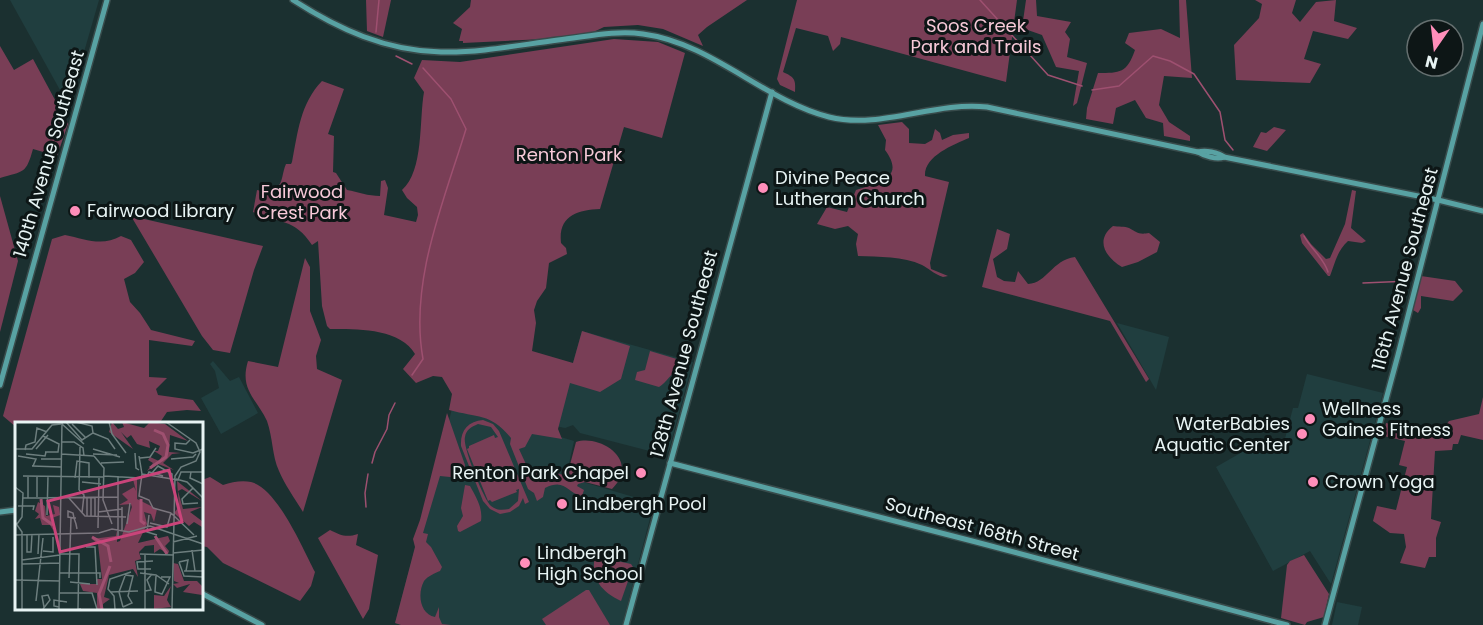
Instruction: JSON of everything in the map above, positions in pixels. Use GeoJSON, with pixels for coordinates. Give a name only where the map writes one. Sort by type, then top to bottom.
{"type":"FeatureCollection","features":[{"type":"Feature","properties":{"kind":"street","name":"140th Avenue Southeast"},"geometry":{"type":"LineString","coordinates":[[0,385],[107,0]]}},
{"type":"Feature","properties":{"kind":"street"},"geometry":{"type":"LineString","coordinates":[[293,0],[346,31],[383,44],[419,50],[469,51],[614,33],[644,34],[679,43],[772,92],[817,113],[841,119],[869,119],[980,107],[1483,211]]}},
{"type":"Feature","properties":{"kind":"street","name":"116th Avenue Southeast"},"geometry":{"type":"LineString","coordinates":[[1325,625],[1483,24]]}},
{"type":"Feature","properties":{"kind":"street","name":"128th Avenue Southeast"},"geometry":{"type":"LineString","coordinates":[[626,625],[772,92]]}},
{"type":"Feature","properties":{"kind":"street","name":"Southeast 168th Street"},"geometry":{"type":"LineString","coordinates":[[670,463],[1287,625]]}},
{"type":"Feature","properties":{"kind":"street"},"geometry":{"type":"LineString","coordinates":[[0,512],[15,510]]}},
{"type":"Feature","properties":{"kind":"street"},"geometry":{"type":"LineString","coordinates":[[202,594],[262,625]]}},
{"type":"Feature","properties":{"kind":"shaded area"},"geometry":{"type":"Polygon","coordinates":[[[10,0],[99,0],[69,100],[65,99],[10,0]]]}},
{"type":"Feature","properties":{"kind":"shaded area"},"geometry":{"type":"Polygon","coordinates":[[[1117,323],[1169,337],[1156,390],[1117,323]]]}},
{"type":"Feature","properties":{"kind":"shaded area"},"geometry":{"type":"Polygon","coordinates":[[[582,331],[693,362],[669,450],[665,455],[580,433],[573,425],[565,428],[555,426],[582,331]]]}},
{"type":"Feature","properties":{"kind":"shaded area"},"geometry":{"type":"Polygon","coordinates":[[[213,361],[230,381],[239,377],[258,413],[221,434],[201,398],[219,388],[215,371],[210,364],[213,361]]]}},
{"type":"Feature","properties":{"kind":"shaded area"},"geometry":{"type":"Polygon","coordinates":[[[1307,374],[1383,393],[1331,584],[1310,551],[1273,571],[1216,467],[1244,451],[1246,441],[1282,450],[1293,408],[1298,408],[1307,374]]]}},
{"type":"Feature","properties":{"kind":"shaded area","name":"Lindbergh High School"},"geometry":{"type":"Polygon","coordinates":[[[453,405],[574,441],[566,477],[654,503],[622,625],[403,625],[395,623],[453,405]]]}},
{"type":"Feature","properties":{"kind":"shaded area"},"geometry":{"type":"Polygon","coordinates":[[[1337,602],[1362,607],[1358,625],[1332,625],[1337,602]]]}},
{"type":"Feature","properties":{"kind":"green space"},"geometry":{"type":"Polygon","coordinates":[[[366,0],[391,0],[383,37],[367,31],[366,0]]]}},
{"type":"Feature","properties":{"kind":"green space"},"geometry":{"type":"Polygon","coordinates":[[[471,0],[747,0],[698,35],[703,46],[663,29],[638,25],[604,27],[583,37],[463,43],[459,41],[462,29],[453,23],[470,7],[471,0]]]}},
{"type":"Feature","properties":{"kind":"green space","name":"Soos Creek Park and Trails"},"geometry":{"type":"Polygon","coordinates":[[[797,0],[1017,0],[1006,82],[841,37],[840,44],[833,51],[828,36],[796,28],[783,72],[794,79],[795,92],[780,85],[777,79],[797,0]]]}},
{"type":"Feature","properties":{"kind":"green space"},"geometry":{"type":"Polygon","coordinates":[[[1026,0],[1036,0],[1037,16],[1071,22],[1065,32],[1070,39],[1067,57],[1087,63],[1077,103],[1073,106],[1079,71],[1056,67],[1042,35],[1022,28],[1026,0]]]}},
{"type":"Feature","properties":{"kind":"green space"},"geometry":{"type":"Polygon","coordinates":[[[1179,0],[1186,0],[1192,78],[1164,76],[1159,105],[1169,122],[1190,136],[1190,141],[1164,136],[1163,123],[1146,118],[1135,100],[1116,108],[1113,124],[1086,119],[1087,108],[1098,73],[1122,70],[1132,58],[1135,50],[1125,43],[1129,33],[1161,29],[1180,38],[1179,0]]]}},
{"type":"Feature","properties":{"kind":"green space"},"geometry":{"type":"Polygon","coordinates":[[[1255,0],[1296,0],[1292,13],[1300,22],[1316,2],[1336,0],[1334,21],[1357,28],[1348,39],[1313,31],[1304,59],[1321,64],[1310,83],[1236,80],[1234,45],[1259,18],[1262,4],[1255,0]]]}},
{"type":"Feature","properties":{"kind":"green space"},"geometry":{"type":"Polygon","coordinates":[[[614,39],[658,42],[685,53],[662,138],[624,127],[600,209],[577,213],[571,216],[563,226],[561,243],[566,248],[567,254],[549,263],[546,288],[534,310],[536,323],[532,351],[573,363],[582,331],[630,346],[621,379],[600,392],[570,383],[558,429],[562,439],[532,434],[525,447],[519,449],[530,473],[536,467],[567,476],[576,442],[586,441],[596,442],[614,452],[620,459],[622,468],[620,478],[612,489],[585,482],[577,486],[584,490],[582,496],[562,485],[552,485],[545,488],[543,497],[537,501],[534,493],[528,489],[510,444],[511,438],[490,420],[449,410],[452,394],[442,377],[433,376],[416,383],[403,369],[415,354],[408,345],[399,339],[377,332],[330,329],[327,326],[322,306],[318,241],[312,245],[299,230],[285,222],[253,212],[257,190],[278,195],[280,191],[277,188],[286,164],[292,162],[304,109],[322,81],[344,89],[328,134],[334,136],[333,172],[347,190],[371,195],[380,196],[381,181],[385,180],[388,188],[384,215],[416,222],[417,207],[402,190],[414,171],[417,158],[424,92],[414,78],[422,60],[460,62],[614,39]]]}},
{"type":"Feature","properties":{"kind":"green space"},"geometry":{"type":"Polygon","coordinates":[[[0,46],[14,70],[33,59],[68,124],[57,156],[33,149],[23,170],[0,178],[0,46]]]}},
{"type":"Feature","properties":{"kind":"green space"},"geometry":{"type":"Polygon","coordinates":[[[902,122],[909,129],[909,143],[925,144],[932,140],[935,129],[940,133],[942,140],[953,135],[969,133],[969,138],[934,157],[926,169],[925,176],[949,182],[930,263],[931,269],[948,276],[940,276],[922,265],[907,260],[858,256],[856,244],[858,234],[848,226],[835,229],[817,224],[827,207],[847,212],[856,190],[887,178],[893,167],[885,150],[886,140],[878,125],[902,122]]]}},
{"type":"Feature","properties":{"kind":"green space"},"geometry":{"type":"Polygon","coordinates":[[[1274,127],[1286,130],[1267,151],[1253,147],[1261,132],[1266,133],[1274,127]]]}},
{"type":"Feature","properties":{"kind":"green space"},"geometry":{"type":"Polygon","coordinates":[[[1352,190],[1356,191],[1351,228],[1366,241],[1362,243],[1348,241],[1339,253],[1330,276],[1328,276],[1302,243],[1300,235],[1303,233],[1326,259],[1330,258],[1345,224],[1352,190]]]}},
{"type":"Feature","properties":{"kind":"green space"},"geometry":{"type":"Polygon","coordinates":[[[0,196],[18,261],[0,332],[0,196]]]}},
{"type":"Feature","properties":{"kind":"green space"},"geometry":{"type":"Polygon","coordinates":[[[131,216],[263,246],[230,353],[213,350],[202,336],[131,216]]]}},
{"type":"Feature","properties":{"kind":"green space"},"geometry":{"type":"Polygon","coordinates":[[[1113,226],[1149,233],[1160,242],[1157,252],[1122,267],[1104,248],[1104,237],[1113,226]]]}},
{"type":"Feature","properties":{"kind":"green space"},"geometry":{"type":"Polygon","coordinates":[[[997,229],[1010,234],[1007,249],[993,259],[997,277],[1004,281],[1015,282],[1018,271],[1028,284],[1035,283],[1061,262],[1075,257],[1149,379],[1146,382],[1110,321],[982,287],[997,229]]]}},
{"type":"Feature","properties":{"kind":"green space"},"geometry":{"type":"Polygon","coordinates":[[[65,235],[100,242],[121,236],[131,240],[144,262],[135,273],[124,279],[130,302],[151,330],[195,341],[192,346],[149,340],[149,377],[167,378],[156,389],[158,395],[193,400],[201,411],[167,412],[160,422],[15,422],[15,426],[3,416],[52,239],[65,235]]]}},
{"type":"Feature","properties":{"kind":"green space"},"geometry":{"type":"Polygon","coordinates":[[[305,258],[310,267],[310,311],[321,340],[316,356],[317,369],[342,380],[303,512],[279,471],[267,421],[247,387],[246,371],[248,361],[278,367],[305,258]]]}},
{"type":"Feature","properties":{"kind":"green space"},"geometry":{"type":"Polygon","coordinates":[[[1421,276],[1455,281],[1463,291],[1453,301],[1421,296],[1421,308],[1418,313],[1413,310],[1421,276]]]}},
{"type":"Feature","properties":{"kind":"green space"},"geometry":{"type":"Polygon","coordinates":[[[650,351],[680,360],[678,370],[659,387],[635,380],[637,372],[645,370],[650,351]]]}},
{"type":"Feature","properties":{"kind":"green space"},"geometry":{"type":"Polygon","coordinates":[[[1483,397],[1483,440],[1461,435],[1458,444],[1453,444],[1452,450],[1435,451],[1431,519],[1441,522],[1436,538],[1436,557],[1429,557],[1425,568],[1400,563],[1406,547],[1404,534],[1390,533],[1373,521],[1377,506],[1396,510],[1407,467],[1399,465],[1405,441],[1384,436],[1386,423],[1438,436],[1440,430],[1449,421],[1479,414],[1483,397]]]}},
{"type":"Feature","properties":{"kind":"green space"},"geometry":{"type":"Polygon","coordinates":[[[447,413],[465,465],[464,475],[460,478],[440,476],[423,533],[428,534],[426,542],[442,567],[440,571],[424,581],[420,597],[426,612],[435,617],[439,607],[442,624],[451,625],[401,625],[395,623],[415,547],[413,539],[420,520],[447,413]]]}},
{"type":"Feature","properties":{"kind":"green space"},"geometry":{"type":"Polygon","coordinates":[[[483,420],[493,424],[499,431],[529,502],[525,504],[523,498],[519,506],[510,512],[500,514],[490,509],[483,501],[461,446],[466,428],[483,420]],[[478,424],[469,429],[466,432],[465,442],[467,451],[474,473],[488,502],[496,509],[509,509],[518,501],[519,489],[516,490],[517,492],[492,502],[488,501],[467,449],[494,435],[495,438],[498,437],[491,427],[478,424]]]}},
{"type":"Feature","properties":{"kind":"green space"},"geometry":{"type":"Polygon","coordinates":[[[210,477],[223,485],[251,482],[261,487],[280,507],[315,572],[311,586],[300,601],[223,563],[207,547],[202,546],[202,480],[210,477]]]}},
{"type":"Feature","properties":{"kind":"green space"},"geometry":{"type":"Polygon","coordinates":[[[465,485],[470,486],[477,498],[481,521],[460,532],[457,526],[463,516],[461,508],[465,485]]]}},
{"type":"Feature","properties":{"kind":"green space"},"geometry":{"type":"Polygon","coordinates":[[[330,530],[350,536],[358,534],[356,545],[378,555],[369,609],[363,619],[318,538],[330,530]]]}},
{"type":"Feature","properties":{"kind":"green space"},"geometry":{"type":"Polygon","coordinates":[[[1304,555],[1329,594],[1324,617],[1307,622],[1305,625],[1281,618],[1287,565],[1290,561],[1304,555]]]}},
{"type":"Feature","properties":{"kind":"green space"},"geometry":{"type":"Polygon","coordinates":[[[595,556],[631,564],[633,567],[621,601],[599,584],[594,571],[595,556]]]}},
{"type":"Feature","properties":{"kind":"green space"},"geometry":{"type":"Polygon","coordinates":[[[589,590],[610,625],[546,625],[542,619],[589,590]]]}},
{"type":"Feature","properties":{"kind":"waterway"},"geometry":{"type":"LineString","coordinates":[[376,32],[379,0]]}},
{"type":"Feature","properties":{"kind":"waterway"},"geometry":{"type":"LineString","coordinates":[[980,0],[1048,75],[1082,86]]}},
{"type":"Feature","properties":{"kind":"waterway"},"geometry":{"type":"LineString","coordinates":[[396,56],[412,64]]}},
{"type":"Feature","properties":{"kind":"waterway"},"geometry":{"type":"LineString","coordinates":[[1092,90],[1119,86],[1153,56],[1170,61],[1194,74],[1220,112],[1225,140],[1233,150]]}},
{"type":"Feature","properties":{"kind":"waterway"},"geometry":{"type":"LineString","coordinates":[[412,375],[423,359],[420,330],[421,301],[431,242],[466,129],[451,99],[423,68]]}},
{"type":"Feature","properties":{"kind":"waterway"},"geometry":{"type":"LineString","coordinates":[[1304,236],[1324,262],[1328,272]]}},
{"type":"Feature","properties":{"kind":"waterway"},"geometry":{"type":"LineString","coordinates":[[1363,283],[1410,281]]}},
{"type":"Feature","properties":{"kind":"waterway"},"geometry":{"type":"LineString","coordinates":[[372,463],[387,429],[389,415],[395,403]]}},
{"type":"Feature","properties":{"kind":"waterway"},"geometry":{"type":"LineString","coordinates":[[366,507],[365,493],[368,474]]}},
{"type":"Feature","properties":{"kind":"place","name":"Divine Peace Lutheran Church"},"geometry":{"type":"Point","coordinates":[763,188]}},
{"type":"Feature","properties":{"kind":"place","name":"Fairwood Library"},"geometry":{"type":"Point","coordinates":[75,211]}},
{"type":"Feature","properties":{"kind":"place","name":"Wellness Gaines Fitness"},"geometry":{"type":"Point","coordinates":[1310,419]}},
{"type":"Feature","properties":{"kind":"place","name":"WaterBabies Aquatic Center"},"geometry":{"type":"Point","coordinates":[1302,434]}},
{"type":"Feature","properties":{"kind":"place","name":"Renton Park Chapel"},"geometry":{"type":"Point","coordinates":[641,473]}},
{"type":"Feature","properties":{"kind":"place","name":"Crown Yoga"},"geometry":{"type":"Point","coordinates":[1313,482]}},
{"type":"Feature","properties":{"kind":"place","name":"Lindbergh Pool"},"geometry":{"type":"Point","coordinates":[562,504]}},
{"type":"Feature","properties":{"kind":"place","name":"Lindbergh High School"},"geometry":{"type":"Point","coordinates":[525,563]}},
{"type":"Feature","properties":{"kind":"park label","name":"Renton Park"},"geometry":{"type":"Point","coordinates":[569,155]}},
{"type":"Feature","properties":{"kind":"park label","name":"Fairwood Crest Park"},"geometry":{"type":"Point","coordinates":[302,202]}}]}
